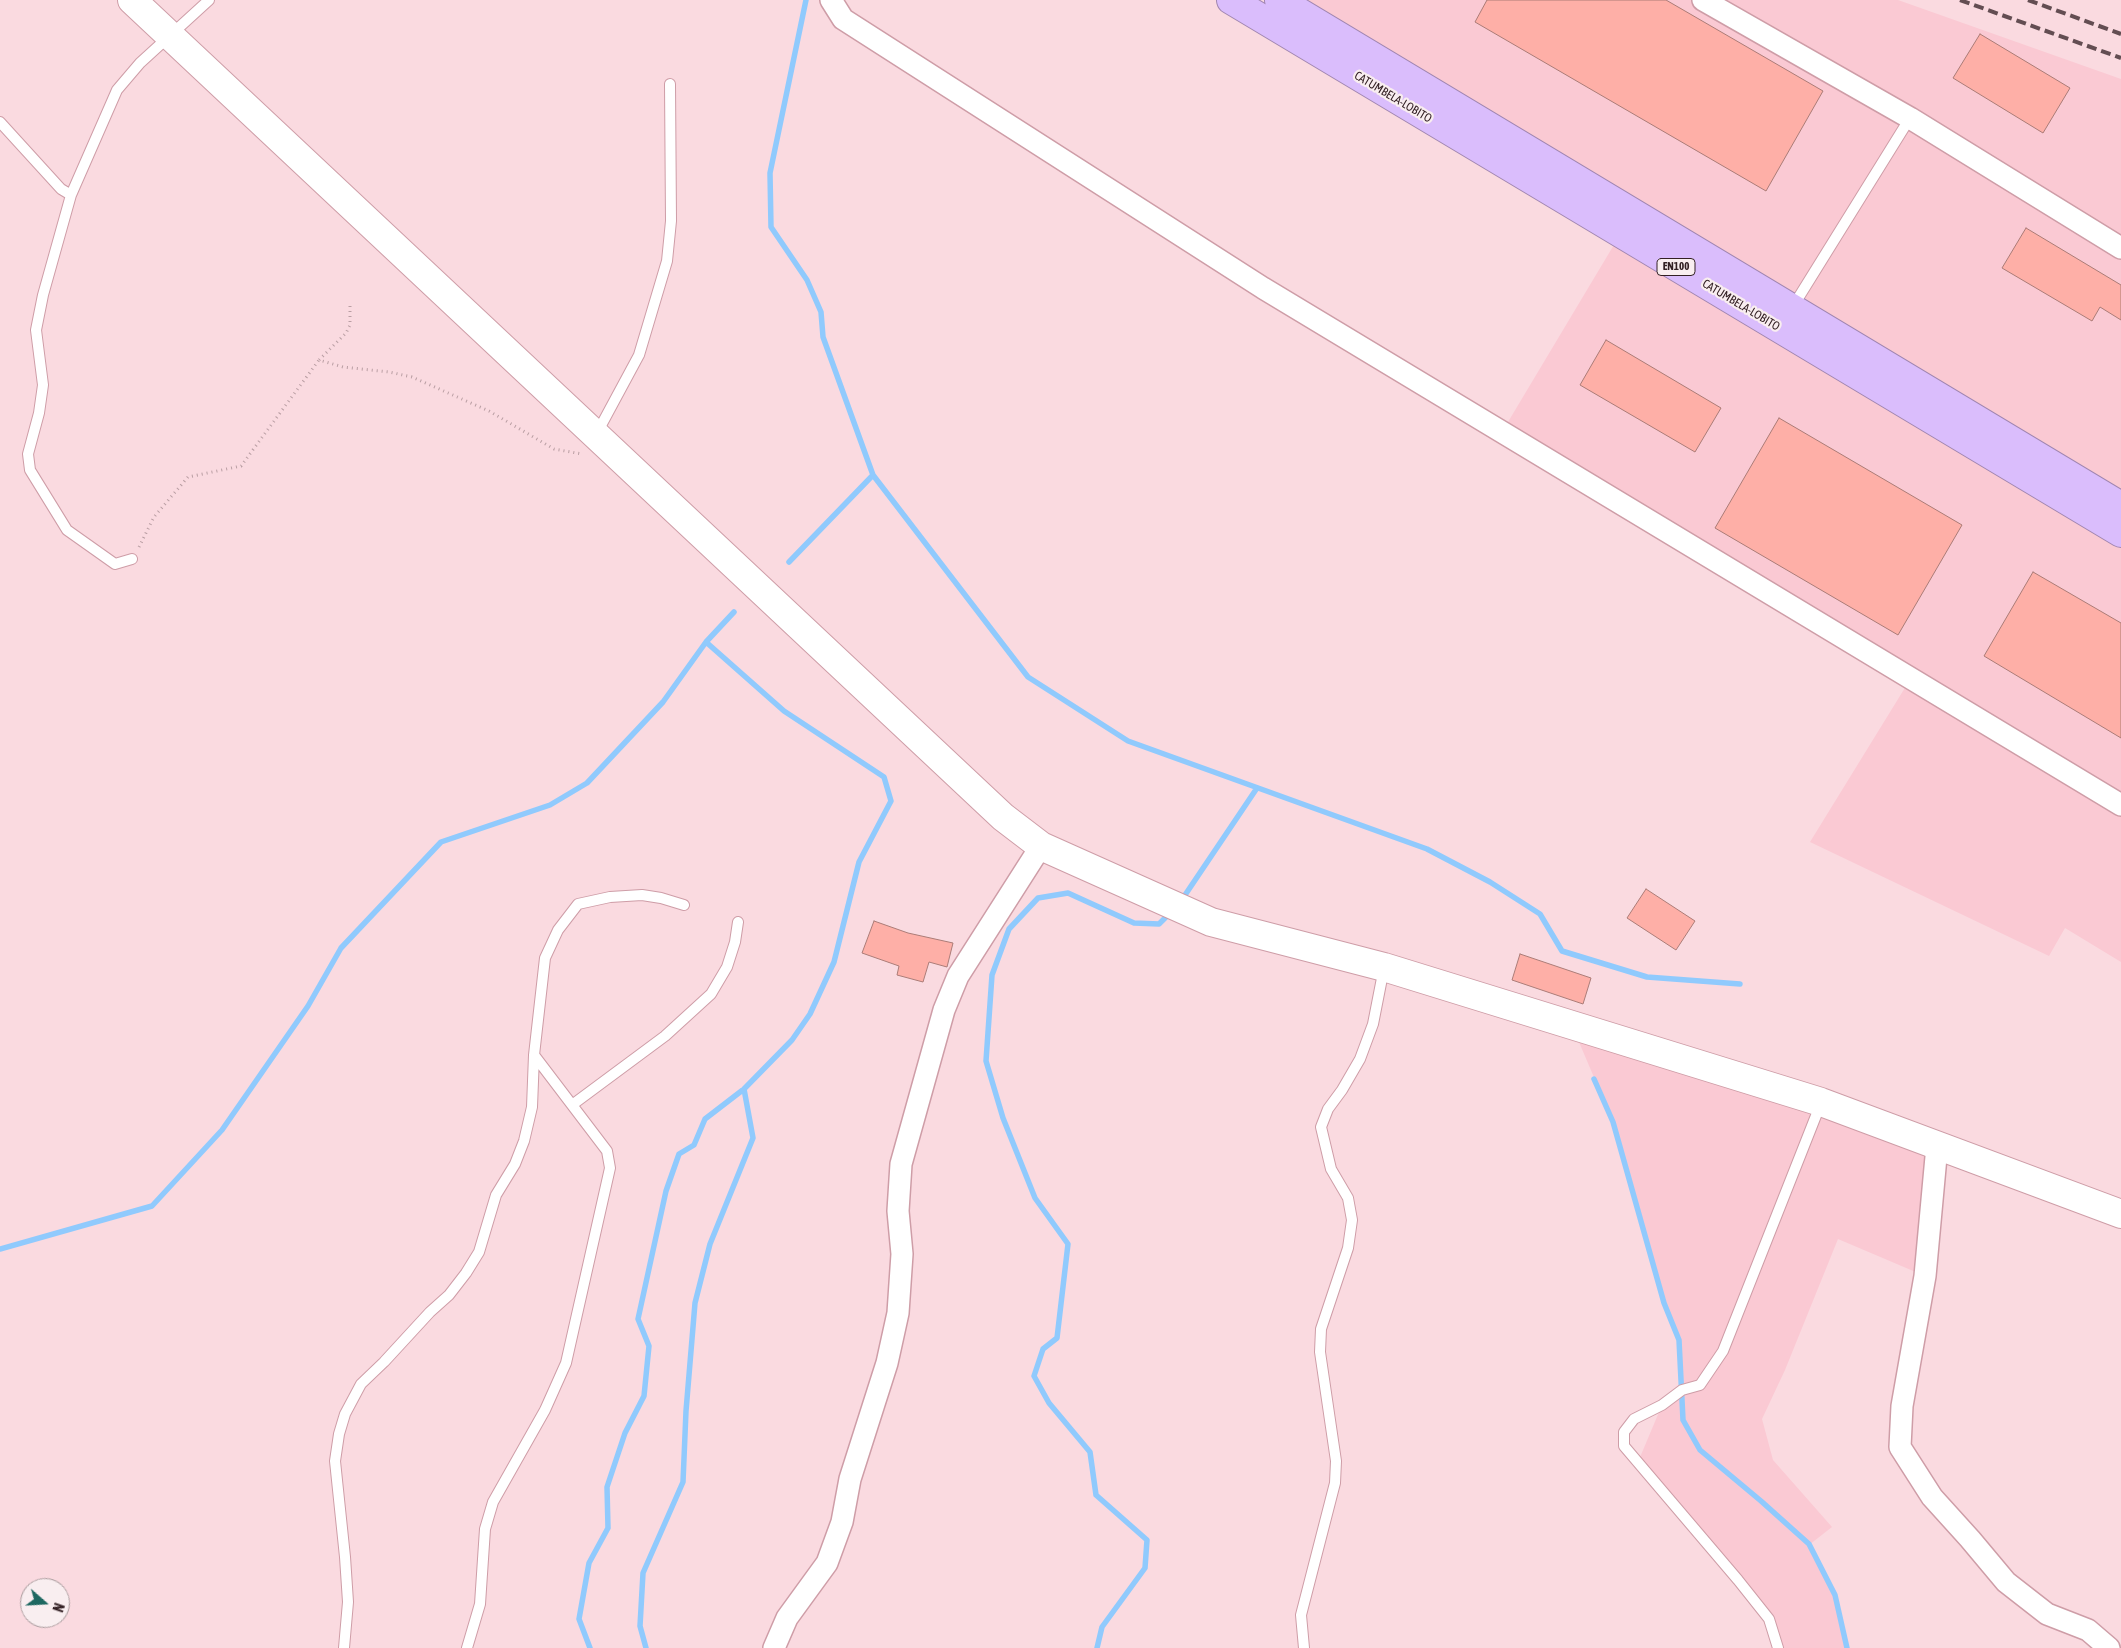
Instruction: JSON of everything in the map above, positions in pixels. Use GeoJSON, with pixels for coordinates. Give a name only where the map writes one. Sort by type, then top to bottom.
{"type":"FeatureCollection","features":[{"type":"Feature","properties":{"kind":"highway","name":"CATUMBELA-LOBITO"},"geometry":{"type":"LineString","coordinates":[[1231,0],[2121,533]]}},
{"type":"Feature","properties":{"kind":"highway","name":"CATUMBELA-LOBITO"},"geometry":{"type":"LineString","coordinates":[[1279,0],[2121,506]]}},
{"type":"Feature","properties":{"kind":"street"},"geometry":{"type":"LineString","coordinates":[[132,0],[593,446],[1003,817],[1042,846],[1211,922],[1384,967],[1821,1102],[2121,1214]]}},
{"type":"Feature","properties":{"kind":"street"},"geometry":{"type":"LineString","coordinates":[[831,0],[843,19],[1263,288],[2121,804]]}},
{"type":"Feature","properties":{"kind":"street"},"geometry":{"type":"LineString","coordinates":[[1703,0],[1910,118],[2121,248]]}},
{"type":"Feature","properties":{"kind":"street"},"geometry":{"type":"LineString","coordinates":[[774,1648],[787,1618],[827,1563],[842,1522],[850,1479],[887,1363],[898,1314],[902,1254],[898,1211],[900,1164],[944,1010],[958,976],[1042,846]]}},
{"type":"Feature","properties":{"kind":"street"},"geometry":{"type":"LineString","coordinates":[[1938,1146],[1925,1276],[1902,1406],[1900,1447],[1932,1498],[2006,1582],[2047,1614],[2088,1630],[2109,1648]]}},
{"type":"Feature","properties":{"kind":"lane"},"geometry":{"type":"LineString","coordinates":[[132,559],[115,564],[67,530],[30,470],[28,454],[39,413],[43,385],[36,330],[43,295],[71,195],[117,90],[140,63],[171,37],[209,0]]}},
{"type":"Feature","properties":{"kind":"lane"},"geometry":{"type":"LineString","coordinates":[[593,446],[639,355],[667,261],[671,222],[670,84]]}},
{"type":"Feature","properties":{"kind":"lane"},"geometry":{"type":"LineString","coordinates":[[1792,308],[1910,118]]}},
{"type":"Feature","properties":{"kind":"lane"},"geometry":{"type":"LineString","coordinates":[[0,122],[61,190],[71,195]]}},
{"type":"Feature","properties":{"kind":"lane"},"geometry":{"type":"LineString","coordinates":[[344,1648],[348,1602],[335,1461],[339,1434],[345,1414],[360,1384],[449,1295],[466,1274],[479,1252],[496,1195],[515,1164],[524,1141],[532,1107],[534,1055],[545,958],[558,930],[578,904],[610,897],[642,895],[684,905]]}},
{"type":"Feature","properties":{"kind":"lane"},"geometry":{"type":"LineString","coordinates":[[572,1105],[666,1036],[712,994],[726,967],[735,942],[738,922]]}},
{"type":"Feature","properties":{"kind":"lane"},"geometry":{"type":"LineString","coordinates":[[1304,1648],[1301,1615],[1335,1483],[1336,1461],[1320,1352],[1321,1329],[1348,1248],[1352,1220],[1348,1198],[1331,1169],[1321,1128],[1328,1109],[1342,1090],[1360,1059],[1373,1024],[1384,967]]}},
{"type":"Feature","properties":{"kind":"lane"},"geometry":{"type":"LineString","coordinates":[[466,1648],[480,1604],[485,1529],[492,1502],[545,1410],[566,1363],[610,1168],[607,1151],[534,1055]]}},
{"type":"Feature","properties":{"kind":"lane"},"geometry":{"type":"LineString","coordinates":[[1778,1648],[1769,1619],[1624,1446],[1624,1432],[1634,1419],[1662,1405],[1682,1390],[1700,1385],[1723,1351],[1821,1102]]}},
{"type":"Feature","properties":{"kind":"path"},"geometry":{"type":"LineString","coordinates":[[132,559],[154,517],[188,477],[241,466],[319,360],[346,333],[350,325],[350,306]]}},
{"type":"Feature","properties":{"kind":"path"},"geometry":{"type":"LineString","coordinates":[[319,360],[343,367],[389,372],[412,377],[488,411],[554,449],[593,446]]}},
{"type":"Feature","properties":{"kind":"shaded area"},"geometry":{"type":"Polygon","coordinates":[[[1279,0],[1898,0],[2121,79],[2121,962],[2065,928],[2049,956],[1810,842],[1911,678],[1502,432],[1633,213],[1279,0]]]}},
{"type":"Feature","properties":{"kind":"shaded area"},"geometry":{"type":"Polygon","coordinates":[[[1576,1035],[1937,1146],[1925,1276],[1838,1239],[1785,1370],[1762,1419],[1773,1460],[1832,1527],[1809,1545],[1835,1595],[1847,1648],[1778,1648],[1769,1619],[1638,1462],[1662,1405],[1682,1390],[1679,1340],[1664,1303],[1613,1122],[1576,1035]]]}},
{"type":"Feature","properties":{"kind":"building"},"geometry":{"type":"Polygon","coordinates":[[[1487,0],[1666,0],[1823,91],[1766,191],[1475,22],[1487,0]]]}},
{"type":"Feature","properties":{"kind":"building"},"geometry":{"type":"Polygon","coordinates":[[[1980,34],[2070,88],[2043,133],[1953,78],[1980,34]]]}},
{"type":"Feature","properties":{"kind":"building"},"geometry":{"type":"Polygon","coordinates":[[[2026,228],[2121,285],[2121,320],[2100,307],[2092,321],[2002,268],[2026,228]]]}},
{"type":"Feature","properties":{"kind":"building"},"geometry":{"type":"Polygon","coordinates":[[[1606,340],[1721,408],[1695,452],[1580,385],[1606,340]]]}},
{"type":"Feature","properties":{"kind":"building"},"geometry":{"type":"Polygon","coordinates":[[[1779,418],[1962,525],[1898,635],[1715,528],[1779,418]]]}},
{"type":"Feature","properties":{"kind":"building"},"geometry":{"type":"Polygon","coordinates":[[[2033,572],[2121,623],[2121,738],[1984,656],[2033,572]]]}},
{"type":"Feature","properties":{"kind":"building"},"geometry":{"type":"Polygon","coordinates":[[[1646,889],[1695,921],[1676,950],[1627,918],[1646,889]]]}},
{"type":"Feature","properties":{"kind":"building"},"geometry":{"type":"Polygon","coordinates":[[[874,921],[908,933],[953,943],[947,967],[929,962],[923,982],[897,975],[899,966],[862,953],[874,921]]]}},
{"type":"Feature","properties":{"kind":"building"},"geometry":{"type":"Polygon","coordinates":[[[1520,954],[1591,978],[1583,1004],[1512,980],[1520,954]]]}},
{"type":"Feature","properties":{"kind":"waterway"},"geometry":{"type":"LineString","coordinates":[[806,0],[770,173],[771,227],[807,280],[821,312],[823,337],[873,475],[1028,677],[1128,741],[1427,849],[1490,882],[1540,914],[1562,951],[1647,977],[1740,984]]}},
{"type":"Feature","properties":{"kind":"waterway"},"geometry":{"type":"LineString","coordinates":[[789,562],[873,475]]}},
{"type":"Feature","properties":{"kind":"waterway"},"geometry":{"type":"LineString","coordinates":[[0,1249],[152,1206],[222,1130],[308,1006],[341,948],[441,842],[550,805],[587,783],[663,702],[706,642],[734,612]]}},
{"type":"Feature","properties":{"kind":"waterway"},"geometry":{"type":"LineString","coordinates":[[590,1648],[579,1619],[589,1563],[608,1528],[607,1487],[625,1433],[644,1396],[649,1346],[638,1319],[666,1191],[679,1154],[694,1145],[705,1119],[744,1089],[792,1040],[810,1014],[834,962],[859,862],[891,801],[884,777],[784,711],[706,642]]}},
{"type":"Feature","properties":{"kind":"waterway"},"geometry":{"type":"LineString","coordinates":[[1181,901],[1257,788]]}},
{"type":"Feature","properties":{"kind":"waterway"},"geometry":{"type":"LineString","coordinates":[[1097,1648],[1102,1627],[1145,1568],[1147,1540],[1096,1495],[1090,1452],[1049,1403],[1034,1376],[1043,1349],[1057,1338],[1068,1244],[1035,1198],[1003,1118],[986,1061],[992,975],[1009,929],[1038,898],[1068,893],[1134,923],[1159,924],[1170,913]]}},
{"type":"Feature","properties":{"kind":"waterway"},"geometry":{"type":"LineString","coordinates":[[1594,1079],[1613,1122],[1664,1303],[1679,1340],[1683,1420],[1700,1450],[1809,1544],[1835,1595],[1847,1648]]}},
{"type":"Feature","properties":{"kind":"waterway"},"geometry":{"type":"LineString","coordinates":[[646,1648],[640,1626],[643,1573],[683,1482],[686,1411],[695,1303],[710,1244],[753,1138],[744,1089]]}},
{"type":"Feature","properties":{"kind":"railway"},"geometry":{"type":"LineString","coordinates":[[1960,0],[2121,58]]}},
{"type":"Feature","properties":{"kind":"railway"},"geometry":{"type":"LineString","coordinates":[[2028,0],[2121,34]]}}]}
